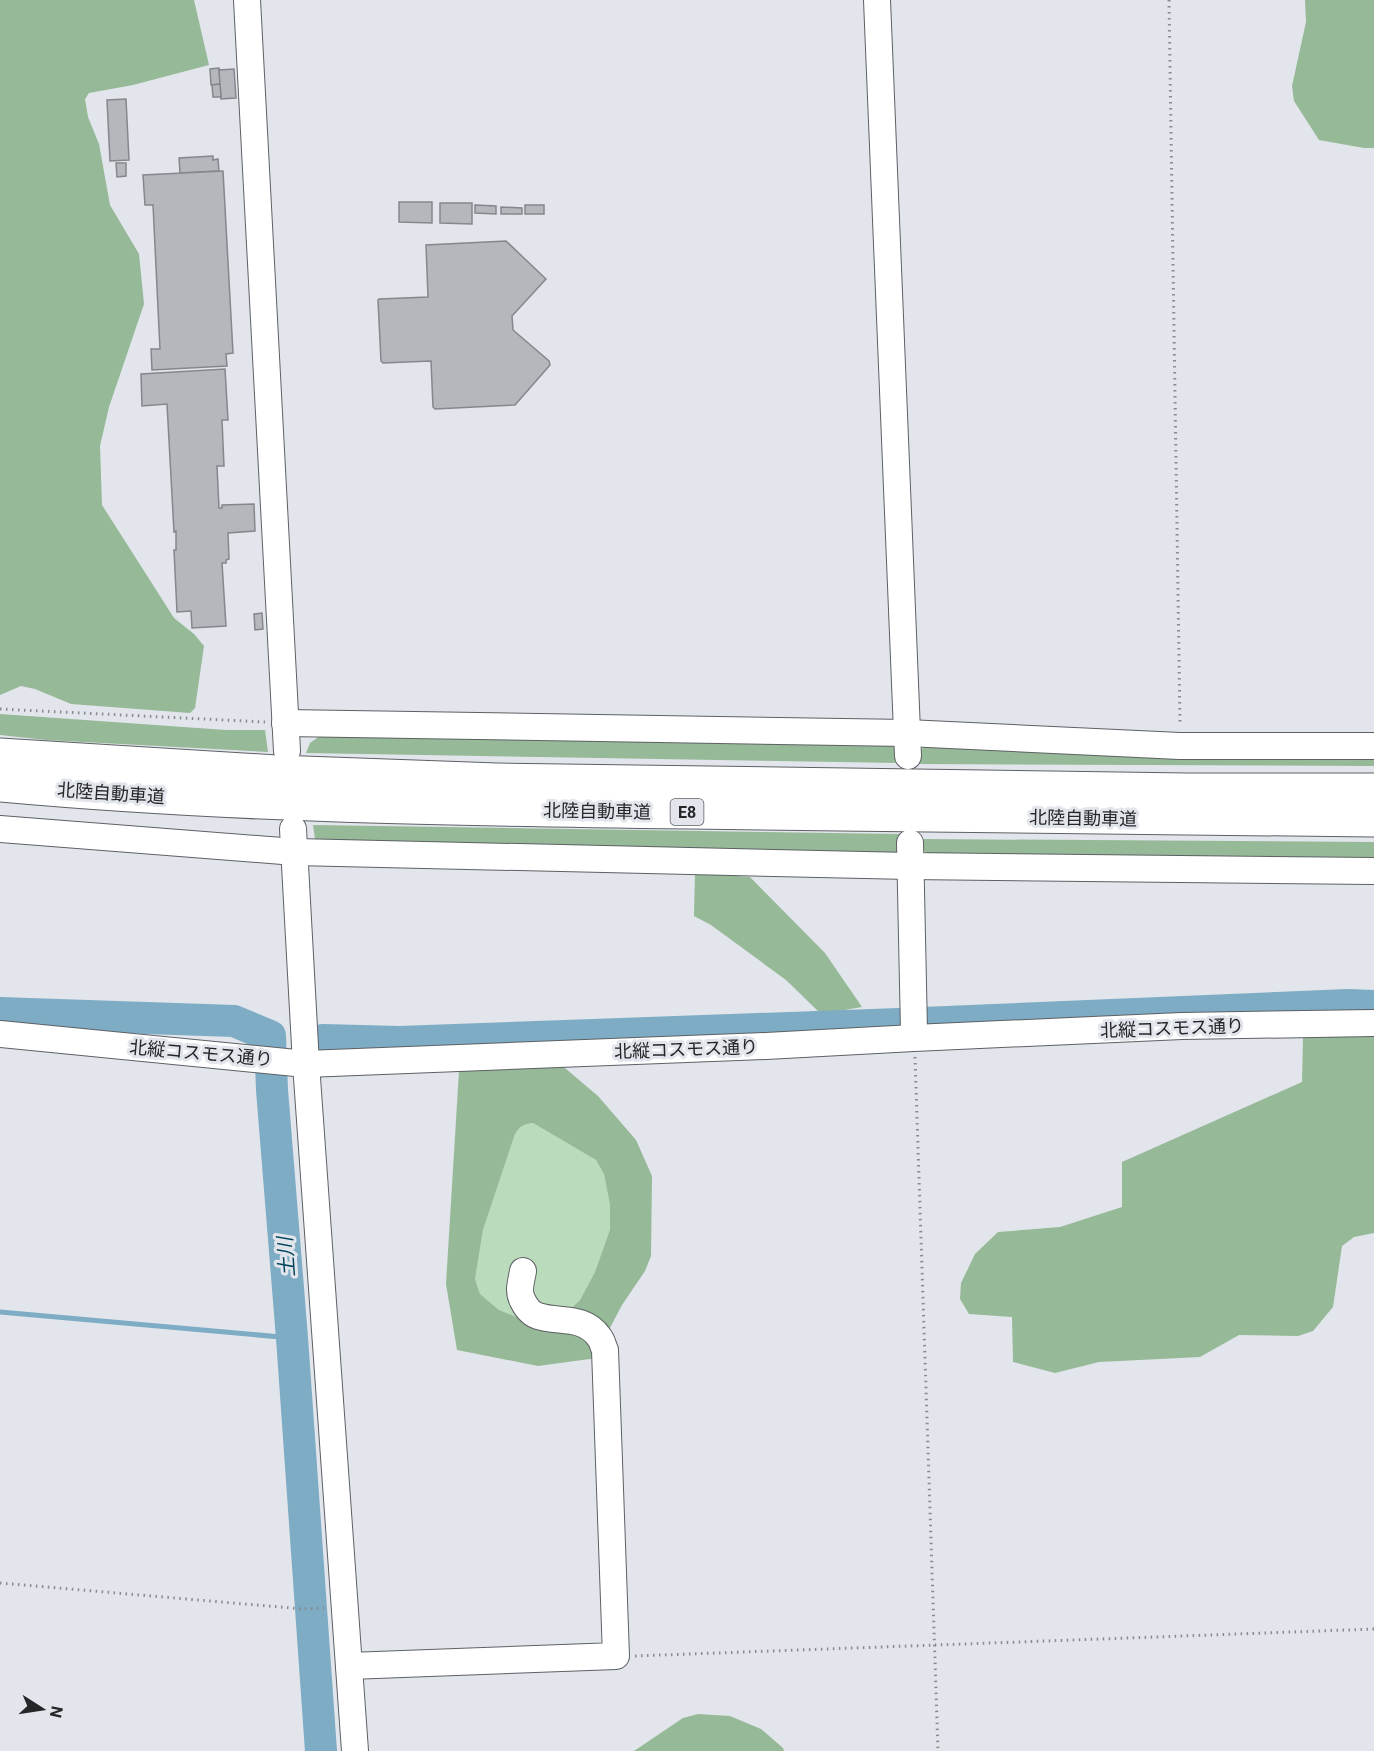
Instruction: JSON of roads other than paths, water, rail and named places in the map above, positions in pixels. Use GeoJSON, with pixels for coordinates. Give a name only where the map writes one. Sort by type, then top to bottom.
{"type":"FeatureCollection","features":[{"type":"Feature","properties":{"kind":"highway","name":"北陸自動車道"},"geometry":{"type":"LineString","coordinates":[[0,755],[276,772],[497,780],[1187,790],[1374,790]]}},
{"type":"Feature","properties":{"kind":"highway","name":"北陸自動車道"},"geometry":{"type":"LineString","coordinates":[[0,785],[165,797],[499,810],[1188,820],[1374,820]]}},
{"type":"Feature","properties":{"kind":"street"},"geometry":{"type":"LineString","coordinates":[[246,0],[287,751]]}},
{"type":"Feature","properties":{"kind":"street"},"geometry":{"type":"LineString","coordinates":[[877,0],[907,744]]}},
{"type":"Feature","properties":{"kind":"street"},"geometry":{"type":"LineString","coordinates":[[285,723],[907,744],[1374,746]]}},
{"type":"Feature","properties":{"kind":"street"},"geometry":{"type":"LineString","coordinates":[[0,829],[294,841],[910,854],[1374,871]]}},
{"type":"Feature","properties":{"kind":"street"},"geometry":{"type":"LineString","coordinates":[[294,841],[301,1063],[355,1751]]}},
{"type":"Feature","properties":{"kind":"street"},"geometry":{"type":"LineString","coordinates":[[910,854],[914,1028]]}},
{"type":"Feature","properties":{"kind":"street","name":"北縦コスモス通り"},"geometry":{"type":"LineString","coordinates":[[0,1034],[301,1063],[766,1046],[914,1028],[1374,1023]]}},
{"type":"Feature","properties":{"kind":"street"},"geometry":{"type":"LineString","coordinates":[[349,1666],[616,1656],[605,1350],[599,1336],[586,1326],[572,1320],[537,1316],[530,1312],[522,1300],[520,1290],[523,1271]]}},
{"type":"Feature","properties":{"kind":"waterway"},"geometry":{"type":"LineString","coordinates":[[323,1040],[399,1042],[1348,1005],[1374,1006]]}},
{"type":"Feature","properties":{"kind":"waterway","name":"土川"},"geometry":{"type":"LineString","coordinates":[[0,1013],[234,1021],[270,1036],[272,1090],[321,1751]]}},
{"type":"Feature","properties":{"kind":"waterway"},"geometry":{"type":"LineString","coordinates":[[0,1312],[292,1338]]}}]}
